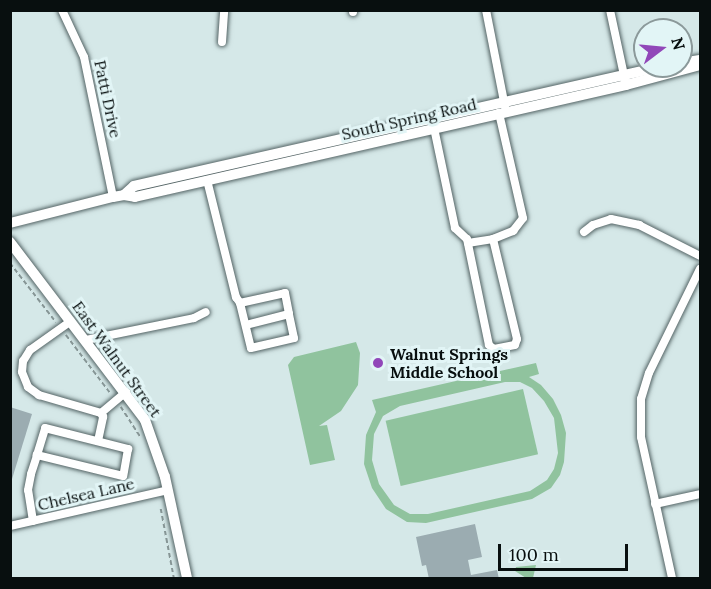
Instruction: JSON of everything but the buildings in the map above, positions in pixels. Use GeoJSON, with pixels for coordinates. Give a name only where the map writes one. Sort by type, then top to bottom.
{"type":"FeatureCollection","features":[{"type":"Feature","properties":{"kind":"main road","name":"South Spring Road"},"geometry":{"type":"LineString","coordinates":[[10,223],[112,197],[124,195],[135,197],[206,175],[625,80],[700,66]]}},
{"type":"Feature","properties":{"kind":"main road","name":"South Spring Road"},"geometry":{"type":"LineString","coordinates":[[625,80],[633,77]]}},
{"type":"Feature","properties":{"kind":"main road","name":"East Walnut Street"},"geometry":{"type":"LineString","coordinates":[[10,242],[126,392],[150,431],[168,490],[187,579]]}},
{"type":"Feature","properties":{"kind":"street","name":"Patti Drive"},"geometry":{"type":"LineString","coordinates":[[62,10],[84,57],[112,197]]}},
{"type":"Feature","properties":{"kind":"street"},"geometry":{"type":"LineString","coordinates":[[222,42],[224,10]]}},
{"type":"Feature","properties":{"kind":"street"},"geometry":{"type":"LineString","coordinates":[[468,243],[513,231],[524,218],[486,10]]}},
{"type":"Feature","properties":{"kind":"street"},"geometry":{"type":"LineString","coordinates":[[610,10],[625,80]]}},
{"type":"Feature","properties":{"kind":"street"},"geometry":{"type":"LineString","coordinates":[[436,124],[454,228],[468,243],[489,345],[494,349],[515,345],[517,339],[493,238]]}},
{"type":"Feature","properties":{"kind":"street"},"geometry":{"type":"LineString","coordinates":[[206,175],[233,288],[240,303],[253,348],[294,338],[284,292],[240,303]]}},
{"type":"Feature","properties":{"kind":"street"},"geometry":{"type":"LineString","coordinates":[[584,232],[593,225],[610,219],[639,225],[700,256]]}},
{"type":"Feature","properties":{"kind":"street"},"geometry":{"type":"LineString","coordinates":[[672,579],[641,437],[641,399],[653,365],[700,269]]}},
{"type":"Feature","properties":{"kind":"street"},"geometry":{"type":"LineString","coordinates":[[86,340],[194,318],[206,312]]}},
{"type":"Feature","properties":{"kind":"street"},"geometry":{"type":"LineString","coordinates":[[246,325],[289,314]]}},
{"type":"Feature","properties":{"kind":"street"},"geometry":{"type":"LineString","coordinates":[[71,321],[30,350],[23,361],[22,372],[28,387],[39,395],[101,413]]}},
{"type":"Feature","properties":{"kind":"street"},"geometry":{"type":"LineString","coordinates":[[101,413],[126,392]]}},
{"type":"Feature","properties":{"kind":"street"},"geometry":{"type":"LineString","coordinates":[[98,441],[103,417],[101,413]]}},
{"type":"Feature","properties":{"kind":"street"},"geometry":{"type":"LineString","coordinates":[[33,521],[28,495],[37,455],[45,428],[128,449],[123,476],[37,455]]}},
{"type":"Feature","properties":{"kind":"street","name":"Chelsea Lane"},"geometry":{"type":"LineString","coordinates":[[10,526],[168,490]]}},
{"type":"Feature","properties":{"kind":"street"},"geometry":{"type":"LineString","coordinates":[[655,504],[700,494]]}},
{"type":"Feature","properties":{"kind":"path"},"geometry":{"type":"LineString","coordinates":[[10,263],[52,317]]}},
{"type":"Feature","properties":{"kind":"path"},"geometry":{"type":"LineString","coordinates":[[69,338],[107,389]]}},
{"type":"Feature","properties":{"kind":"path"},"geometry":{"type":"LineString","coordinates":[[122,408],[141,438]]}},
{"type":"Feature","properties":{"kind":"path"},"geometry":{"type":"LineString","coordinates":[[161,502],[163,530],[174,579]]}},
{"type":"Feature","properties":{"kind":"green space"},"geometry":{"type":"Polygon","coordinates":[[[356,342],[360,353],[358,385],[341,411],[319,426],[327,425],[335,460],[310,465],[288,365],[294,357],[356,342]]]}},
{"type":"Feature","properties":{"kind":"green space"},"geometry":{"type":"Polygon","coordinates":[[[536,363],[539,374],[529,377],[541,385],[553,399],[566,433],[564,462],[560,475],[551,488],[532,499],[426,523],[407,522],[386,509],[372,488],[364,464],[366,435],[376,412],[372,400],[536,363]],[[505,382],[400,406],[383,416],[374,434],[372,460],[379,484],[394,505],[410,514],[428,514],[530,491],[547,480],[554,469],[558,453],[554,418],[544,401],[532,388],[520,382],[505,382]]]}},
{"type":"Feature","properties":{"kind":"green space"},"geometry":{"type":"Polygon","coordinates":[[[523,389],[538,454],[401,486],[386,421],[523,389]]]}},
{"type":"Feature","properties":{"kind":"green space"},"geometry":{"type":"Polygon","coordinates":[[[536,565],[533,578],[526,578],[515,571],[516,567],[536,565]]]}},
{"type":"Feature","properties":{"kind":"place","name":"Walnut Springs Middle School"},"geometry":{"type":"Point","coordinates":[378,363]}}]}
